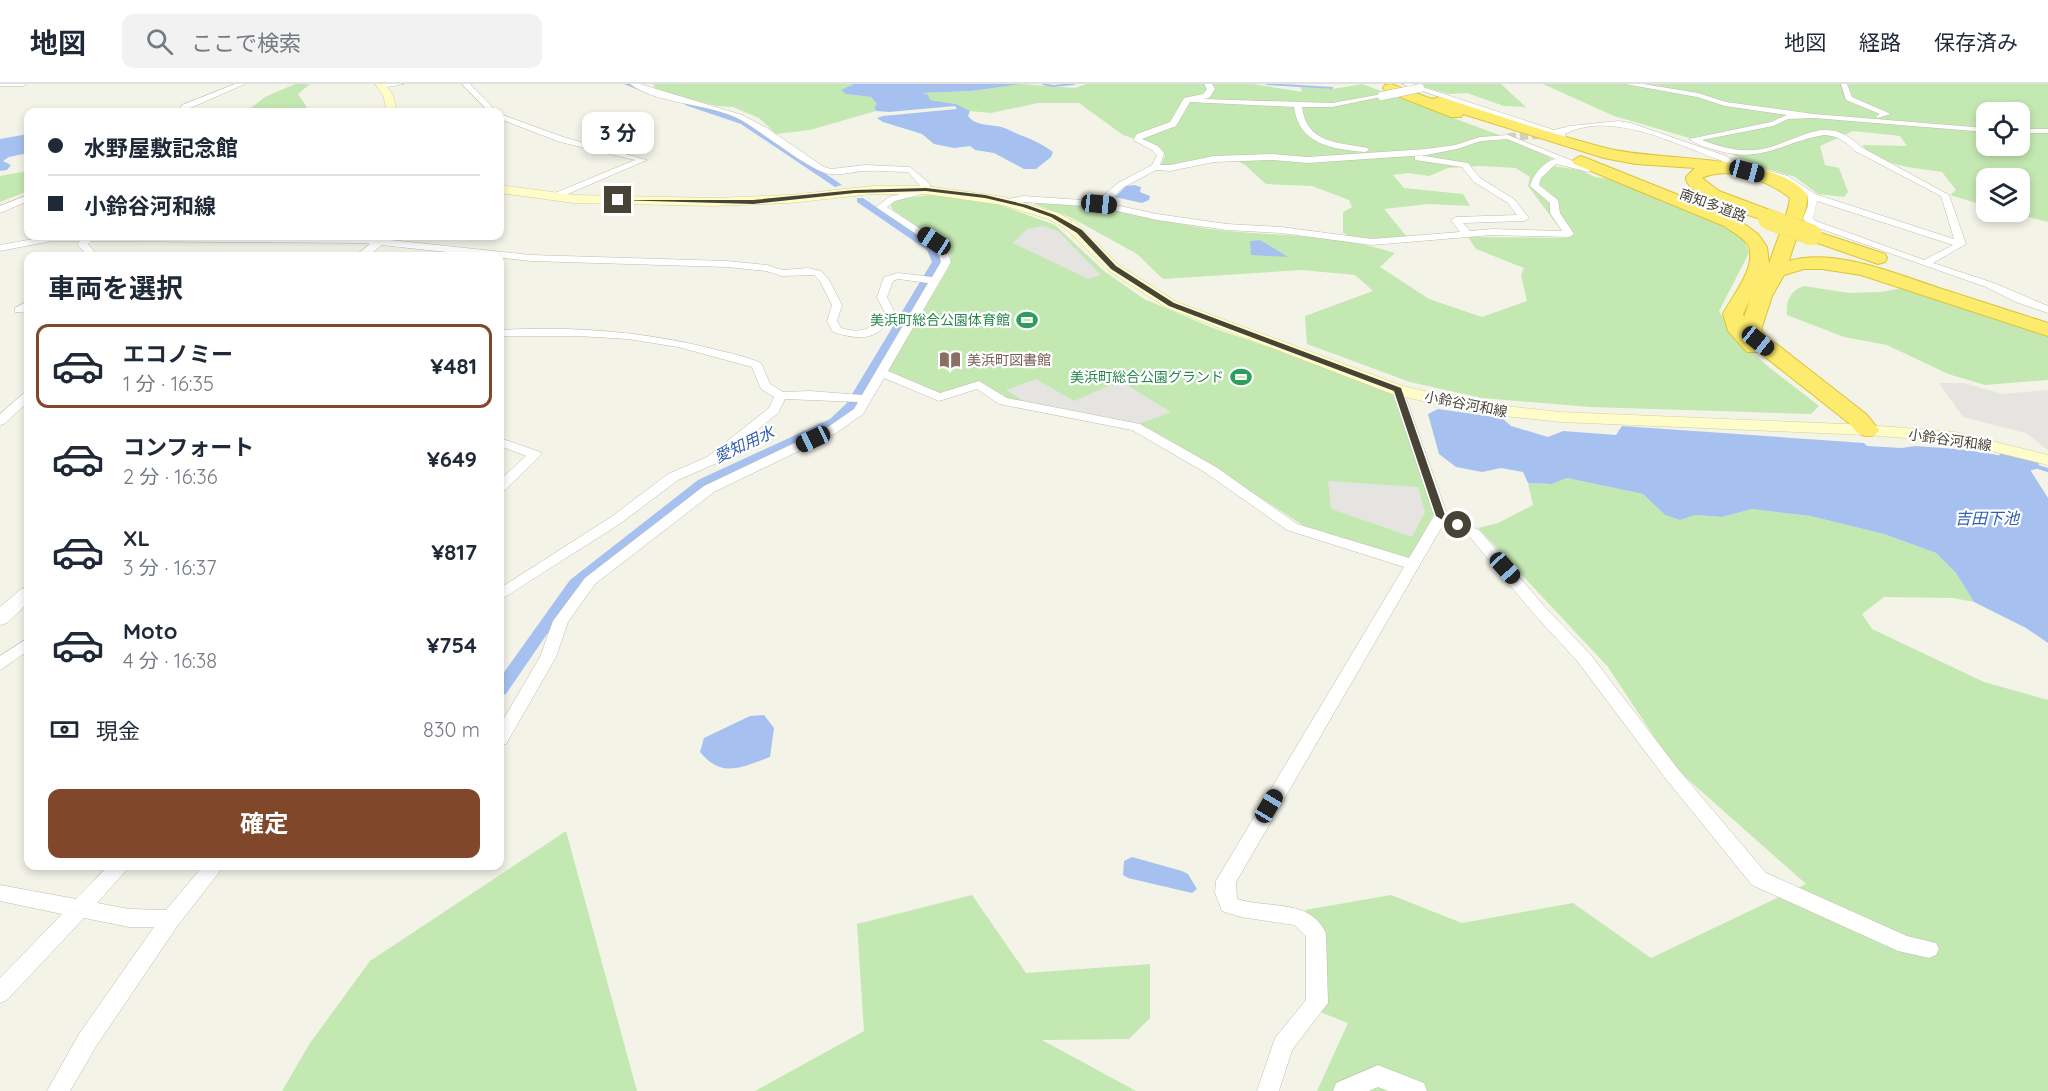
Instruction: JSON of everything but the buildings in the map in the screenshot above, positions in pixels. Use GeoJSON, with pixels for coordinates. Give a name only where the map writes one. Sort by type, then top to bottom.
{"type":"FeatureCollection","features":[{"type":"Feature","properties":{"kind":"highway","name":"南知多道路"},"geometry":{"type":"LineString","coordinates":[[1390,87],[1438,93],[1768,220]]}},
{"type":"Feature","properties":{"kind":"highway","name":"南知多道路"},"geometry":{"type":"LineString","coordinates":[[1390,87],[1810,235],[2048,325]]}},
{"type":"Feature","properties":{"kind":"highway"},"geometry":{"type":"LineString","coordinates":[[1390,87],[1716,216],[1743,230],[1752,238],[1769,267]]}},
{"type":"Feature","properties":{"kind":"highway"},"geometry":{"type":"LineString","coordinates":[[1438,93],[1604,153],[1636,159],[1726,166],[1764,175],[1782,183],[1799,196],[1799,205],[1786,238],[1769,267],[1733,314],[1739,332],[1839,413],[1867,430]]}},
{"type":"Feature","properties":{"kind":"highway"},"geometry":{"type":"LineString","coordinates":[[1768,220],[1713,195],[1698,186],[1694,182],[1694,177],[1700,172],[1717,170],[1751,175],[1779,186],[1792,199],[1769,267]]}},
{"type":"Feature","properties":{"kind":"highway","name":"南知多道路"},"geometry":{"type":"LineString","coordinates":[[1810,235],[1915,266],[2048,319]]}},
{"type":"Feature","properties":{"kind":"highway"},"geometry":{"type":"LineString","coordinates":[[1769,267],[1822,263],[1864,270],[2048,330]]}},
{"type":"Feature","properties":{"kind":"main road"},"geometry":{"type":"LineString","coordinates":[[381,85],[388,95],[391,108]]}},
{"type":"Feature","properties":{"kind":"main road","name":"小鈴谷河和線"},"geometry":{"type":"LineString","coordinates":[[504,190],[553,197],[737,202],[855,191],[926,190],[1004,201],[1053,216],[1070,225],[1114,268],[1172,305],[1398,390],[1442,402],[1513,413],[1640,422],[1867,430],[1955,438],[2048,460]]}},
{"type":"Feature","properties":{"kind":"street"},"geometry":{"type":"LineString","coordinates":[[0,84],[23,84]]}},
{"type":"Feature","properties":{"kind":"street"},"geometry":{"type":"LineString","coordinates":[[184,108],[241,84]]}},
{"type":"Feature","properties":{"kind":"street"},"geometry":{"type":"LineString","coordinates":[[381,85],[400,84]]}},
{"type":"Feature","properties":{"kind":"street"},"geometry":{"type":"LineString","coordinates":[[466,84],[489,108]]}},
{"type":"Feature","properties":{"kind":"street"},"geometry":{"type":"LineString","coordinates":[[504,733],[548,657],[561,621],[590,581],[718,483],[832,430],[859,411],[946,261],[942,247],[881,207],[892,199],[926,190],[927,186],[910,170],[884,168],[831,172],[821,169],[749,120],[634,84]]}},
{"type":"Feature","properties":{"kind":"street"},"geometry":{"type":"LineString","coordinates":[[1155,167],[1161,155],[1155,148],[1137,140],[1140,136],[1173,124],[1187,100],[1206,96],[1211,89],[1208,84]]}},
{"type":"Feature","properties":{"kind":"street"},"geometry":{"type":"LineString","coordinates":[[1629,84],[1698,95],[1725,104],[1814,116]]}},
{"type":"Feature","properties":{"kind":"street"},"geometry":{"type":"LineString","coordinates":[[1187,100],[1332,105],[1390,87],[1420,88],[1438,93]]}},
{"type":"Feature","properties":{"kind":"street"},"geometry":{"type":"LineString","coordinates":[[1390,87],[1420,88],[1553,133],[1623,152],[1731,163],[1772,172],[1812,196],[1961,244]]}},
{"type":"Feature","properties":{"kind":"street"},"geometry":{"type":"LineString","coordinates":[[1841,117],[1887,114],[1849,98],[1844,87]]}},
{"type":"Feature","properties":{"kind":"street"},"geometry":{"type":"LineString","coordinates":[[1298,105],[1302,125],[1323,141],[1355,149],[1465,165],[1477,180],[1511,201],[1524,218],[1456,220],[1467,234]]}},
{"type":"Feature","properties":{"kind":"street"},"geometry":{"type":"LineString","coordinates":[[1961,244],[1945,195],[1858,149],[1850,139],[1839,134],[1812,134],[1760,152],[1721,150],[1693,139],[1773,124],[1786,117],[1814,116],[1976,129]]}},
{"type":"Feature","properties":{"kind":"street"},"geometry":{"type":"LineString","coordinates":[[504,118],[563,140],[643,160],[553,197]]}},
{"type":"Feature","properties":{"kind":"street"},"geometry":{"type":"LineString","coordinates":[[1553,133],[1564,132],[1570,128],[1618,123],[1692,147],[1731,163]]}},
{"type":"Feature","properties":{"kind":"street"},"geometry":{"type":"LineString","coordinates":[[2030,131],[2048,131]]}},
{"type":"Feature","properties":{"kind":"street"},"geometry":{"type":"LineString","coordinates":[[1004,201],[1023,199],[1099,204],[1157,217],[1227,227],[1281,230],[1372,242],[1467,234],[1569,234],[1555,213],[1555,202],[1534,186],[1537,177],[1554,161],[1588,169],[1508,137],[1480,139],[1457,147],[1426,152],[1307,160],[1273,157],[1214,159],[1170,168],[1155,167],[1121,185],[1099,204]]}},
{"type":"Feature","properties":{"kind":"street"},"geometry":{"type":"LineString","coordinates":[[1692,147],[1705,144]]}},
{"type":"Feature","properties":{"kind":"street"},"geometry":{"type":"LineString","coordinates":[[1812,196],[1813,206],[1808,219],[1813,223],[1915,266],[1990,285],[2020,300],[2048,310]]}},
{"type":"Feature","properties":{"kind":"street"},"geometry":{"type":"LineString","coordinates":[[0,210],[24,199]]}},
{"type":"Feature","properties":{"kind":"street"},"geometry":{"type":"LineString","coordinates":[[0,248],[42,240]]}},
{"type":"Feature","properties":{"kind":"street"},"geometry":{"type":"LineString","coordinates":[[86,240],[82,244],[89,252]]}},
{"type":"Feature","properties":{"kind":"street"},"geometry":{"type":"LineString","coordinates":[[366,252],[382,240]]}},
{"type":"Feature","properties":{"kind":"street"},"geometry":{"type":"LineString","coordinates":[[391,240],[484,252]]}},
{"type":"Feature","properties":{"kind":"street"},"geometry":{"type":"LineString","coordinates":[[1915,266],[1961,244]]}},
{"type":"Feature","properties":{"kind":"street"},"geometry":{"type":"LineString","coordinates":[[504,255],[531,258],[727,264],[767,268],[782,273],[808,271],[817,273],[824,280],[837,305],[832,321],[837,330],[850,334],[871,334],[884,324],[890,311],[882,297],[888,279],[898,276],[935,281]]}},
{"type":"Feature","properties":{"kind":"street"},"geometry":{"type":"LineString","coordinates":[[504,333],[600,332],[677,342],[757,365],[765,386],[781,396],[850,396],[867,399]]}},
{"type":"Feature","properties":{"kind":"street"},"geometry":{"type":"LineString","coordinates":[[883,373],[939,397],[979,386],[1003,401],[1136,427],[1211,470],[1292,527],[1411,564]]}},
{"type":"Feature","properties":{"kind":"street"},"geometry":{"type":"LineString","coordinates":[[1398,390],[1441,516],[1475,534],[1539,610],[1584,658],[1672,774],[1759,879],[1905,945],[1929,949]]}},
{"type":"Feature","properties":{"kind":"street"},"geometry":{"type":"LineString","coordinates":[[504,592],[616,520],[673,477],[712,460],[774,410],[781,396]]}},
{"type":"Feature","properties":{"kind":"street"},"geometry":{"type":"LineString","coordinates":[[0,421],[24,400]]}},
{"type":"Feature","properties":{"kind":"street"},"geometry":{"type":"LineString","coordinates":[[504,443],[535,455],[504,483]]}},
{"type":"Feature","properties":{"kind":"street"},"geometry":{"type":"LineString","coordinates":[[1268,1091],[1283,1045],[1317,1003],[1316,933],[1299,917],[1228,905],[1225,893],[1226,881],[1441,516]]}},
{"type":"Feature","properties":{"kind":"street"},"geometry":{"type":"LineString","coordinates":[[0,618],[24,597]]}},
{"type":"Feature","properties":{"kind":"street"},"geometry":{"type":"LineString","coordinates":[[0,664],[24,646]]}},
{"type":"Feature","properties":{"kind":"street"},"geometry":{"type":"LineString","coordinates":[[0,993],[116,870]]}},
{"type":"Feature","properties":{"kind":"street"},"geometry":{"type":"LineString","coordinates":[[58,1091],[87,1041],[171,919],[211,870]]}},
{"type":"Feature","properties":{"kind":"street"},"geometry":{"type":"LineString","coordinates":[[0,893],[129,918],[171,919]]}},
{"type":"Feature","properties":{"kind":"street"},"geometry":{"type":"LineString","coordinates":[[1344,1091],[1378,1076],[1416,1091]]}},
{"type":"Feature","properties":{"kind":"green space"},"geometry":{"type":"Polygon","coordinates":[[[295,84],[310,84],[298,94],[307,108],[251,108],[265,97],[295,84]]]}},
{"type":"Feature","properties":{"kind":"green space"},"geometry":{"type":"Polygon","coordinates":[[[653,84],[854,84],[848,88],[846,94],[871,97],[877,104],[874,107],[876,111],[810,130],[776,134],[759,118],[733,107],[717,106],[656,90],[653,84]]]}},
{"type":"Feature","properties":{"kind":"green space"},"geometry":{"type":"Polygon","coordinates":[[[1021,84],[1075,88],[1086,84],[1253,84],[1302,92],[1301,87],[1333,89],[1362,84],[1534,148],[1552,159],[1546,165],[1580,170],[1595,177],[1615,180],[1736,231],[1744,240],[1749,253],[1719,311],[1739,339],[1751,351],[1819,406],[1811,414],[1590,407],[1482,398],[1410,382],[1307,344],[1305,316],[1373,291],[1355,275],[1302,270],[1163,279],[1137,254],[1072,218],[1034,204],[1042,202],[1093,205],[1212,229],[1333,239],[1375,247],[1395,253],[1380,267],[1429,299],[1482,317],[1527,301],[1521,275],[1524,268],[1476,249],[1468,237],[1567,238],[1528,186],[1530,177],[1516,168],[1480,166],[1448,168],[1429,176],[1408,173],[1393,175],[1404,188],[1463,194],[1470,206],[1428,204],[1384,209],[1408,238],[1353,238],[1343,233],[1343,212],[1352,207],[1349,200],[1312,186],[1266,184],[1245,165],[1230,157],[1161,166],[1165,155],[1159,147],[1123,135],[1079,103],[1038,103],[991,113],[970,111],[956,104],[929,100],[922,93],[972,91],[1021,84]]]}},
{"type":"Feature","properties":{"kind":"green space"},"geometry":{"type":"Polygon","coordinates":[[[1413,84],[1501,84],[1526,107],[1504,106],[1467,93],[1449,94],[1413,84]]]}},
{"type":"Feature","properties":{"kind":"green space"},"geometry":{"type":"Polygon","coordinates":[[[1543,84],[2048,84],[2048,222],[2030,218],[2030,168],[1976,168],[1976,203],[1950,195],[1956,190],[1942,172],[1888,162],[1878,158],[1862,145],[1907,146],[1900,136],[1853,131],[1820,146],[1825,165],[1839,168],[1848,192],[1844,197],[1818,194],[1795,177],[1761,167],[1710,144],[1614,116],[1543,84]]]}},
{"type":"Feature","properties":{"kind":"green space"},"geometry":{"type":"Polygon","coordinates":[[[24,172],[24,193],[0,202],[0,176],[24,172]]]}},
{"type":"Feature","properties":{"kind":"green space"},"geometry":{"type":"Polygon","coordinates":[[[930,195],[963,197],[997,204],[1055,225],[1104,271],[1144,299],[1213,328],[1391,389],[1434,514],[1410,558],[1304,526],[1212,466],[1138,423],[1005,399],[980,381],[939,394],[887,371],[949,267],[951,255],[946,247],[893,210],[890,204],[900,199],[930,195]]]}},
{"type":"Feature","properties":{"kind":"green space"},"geometry":{"type":"Polygon","coordinates":[[[1804,286],[1849,293],[1881,292],[1908,287],[2048,334],[2048,380],[1985,385],[1948,374],[1887,345],[1844,337],[1787,315],[1790,297],[1804,286]]]}},
{"type":"Feature","properties":{"kind":"green space"},"geometry":{"type":"Polygon","coordinates":[[[1567,478],[1643,494],[1665,515],[1680,520],[1695,515],[1722,517],[1752,509],[1810,516],[1884,534],[1936,553],[1956,573],[1974,602],[1953,598],[1884,597],[1862,614],[1872,629],[1984,682],[2048,700],[2048,1091],[1317,1091],[1348,1023],[1320,1012],[1322,932],[1305,910],[1391,895],[1462,923],[1573,903],[1651,958],[1806,884],[1674,767],[1608,667],[1478,528],[1498,523],[1533,505],[1528,483],[1552,484],[1567,478]]]}},
{"type":"Feature","properties":{"kind":"green space"},"geometry":{"type":"Polygon","coordinates":[[[566,831],[637,1091],[282,1091],[310,1043],[370,961],[566,831]]]}},
{"type":"Feature","properties":{"kind":"green space"},"geometry":{"type":"Polygon","coordinates":[[[972,895],[1026,973],[1150,964],[1150,1018],[1129,1039],[1042,1040],[1136,1091],[755,1091],[864,1031],[857,924],[972,895]]]}},
{"type":"Feature","properties":{"kind":"shaded area"},"geometry":{"type":"Polygon","coordinates":[[[1043,226],[1058,231],[1101,275],[1088,279],[1013,243],[1027,229],[1043,226]]]}},
{"type":"Feature","properties":{"kind":"shaded area"},"geometry":{"type":"Polygon","coordinates":[[[1036,379],[1074,401],[1120,381],[1171,412],[1139,424],[1024,401],[1006,390],[1036,379]]]}},
{"type":"Feature","properties":{"kind":"shaded area"},"geometry":{"type":"Polygon","coordinates":[[[1939,383],[1964,383],[2002,394],[2048,390],[2048,450],[2026,433],[1963,417],[1939,383]]]}},
{"type":"Feature","properties":{"kind":"shaded area"},"geometry":{"type":"Polygon","coordinates":[[[1328,481],[1418,487],[1425,512],[1412,537],[1331,509],[1328,481]]]}},
{"type":"Feature","properties":{"kind":"water"},"geometry":{"type":"Polygon","coordinates":[[[854,84],[1021,84],[972,91],[922,93],[928,95],[930,100],[956,104],[970,111],[968,116],[976,122],[1002,127],[1036,141],[1053,152],[1051,157],[1036,169],[1024,169],[994,153],[975,150],[970,146],[954,148],[934,144],[922,134],[877,118],[957,109],[955,106],[889,112],[876,111],[874,107],[877,104],[871,97],[846,94],[841,90],[854,84]]]}},
{"type":"Feature","properties":{"kind":"water"},"geometry":{"type":"Polygon","coordinates":[[[24,135],[24,154],[9,157],[3,161],[11,165],[7,170],[0,171],[0,139],[24,135]]]}},
{"type":"Feature","properties":{"kind":"water"},"geometry":{"type":"Polygon","coordinates":[[[1126,186],[1141,187],[1140,192],[1150,196],[1149,200],[1142,203],[1115,197],[1126,186]]]}},
{"type":"Feature","properties":{"kind":"water"},"geometry":{"type":"Polygon","coordinates":[[[1260,240],[1288,257],[1251,255],[1250,241],[1260,240]]]}},
{"type":"Feature","properties":{"kind":"water","name":"吉田下池"},"geometry":{"type":"Polygon","coordinates":[[[1438,409],[1502,418],[1511,426],[1548,437],[1563,431],[1616,435],[1622,426],[1864,443],[1867,446],[1902,448],[1915,446],[1970,450],[2008,457],[2008,461],[2029,468],[2048,498],[2048,643],[2026,628],[1974,602],[1956,573],[1936,553],[1884,534],[1810,516],[1752,509],[1722,517],[1695,515],[1680,520],[1665,515],[1643,494],[1567,478],[1552,484],[1528,483],[1523,472],[1501,468],[1482,472],[1456,467],[1439,454],[1428,414],[1438,409]]]}},
{"type":"Feature","properties":{"kind":"water"},"geometry":{"type":"Polygon","coordinates":[[[764,715],[774,728],[770,757],[741,767],[724,768],[716,766],[700,752],[704,738],[750,716],[764,715]]]}},
{"type":"Feature","properties":{"kind":"water"},"geometry":{"type":"Polygon","coordinates":[[[1132,857],[1182,871],[1188,874],[1197,889],[1192,893],[1128,878],[1123,875],[1124,861],[1132,857]]]}},
{"type":"Feature","properties":{"kind":"waterway","name":"愛知用水"},"geometry":{"type":"LineString","coordinates":[[628,84],[659,95]]}},
{"type":"Feature","properties":{"kind":"waterway"},"geometry":{"type":"LineString","coordinates":[[1043,84],[1053,86],[1074,84]]}},
{"type":"Feature","properties":{"kind":"waterway"},"geometry":{"type":"LineString","coordinates":[[1267,84],[1332,88]]}},
{"type":"Feature","properties":{"kind":"waterway","name":"愛知用水"},"geometry":{"type":"LineString","coordinates":[[688,103],[744,122],[838,185]]}},
{"type":"Feature","properties":{"kind":"waterway","name":"愛知用水"},"geometry":{"type":"LineString","coordinates":[[504,684],[575,583],[703,483],[834,422],[851,406],[937,262],[931,248],[860,200]]}},
{"type":"Feature","properties":{"kind":"waterway"},"geometry":{"type":"LineString","coordinates":[[2008,459],[2028,464]]}},
{"type":"Feature","properties":{"kind":"waterway"},"geometry":{"type":"LineString","coordinates":[[2028,464],[2048,470]]}},
{"type":"Feature","properties":{"kind":"tunnel"},"geometry":{"type":"LineString","coordinates":[[1508,137],[1550,134]]}},
{"type":"Feature","properties":{"kind":"place","name":"美浜町総合公園体育館"},"geometry":{"type":"Point","coordinates":[1027,320]}},
{"type":"Feature","properties":{"kind":"place","name":"美浜町図書館"},"geometry":{"type":"Point","coordinates":[950,360]}},
{"type":"Feature","properties":{"kind":"place","name":"美浜町総合公園グランド"},"geometry":{"type":"Point","coordinates":[1241,377]}},
{"type":"Feature","properties":{"kind":"route"},"geometry":{"type":"LineString","coordinates":[[618,200],[753,202],[855,191],[926,190],[985,196],[1053,216],[1079,232],[1114,268],[1172,305],[1398,390],[1441,516],[1458,525]]}}]}
